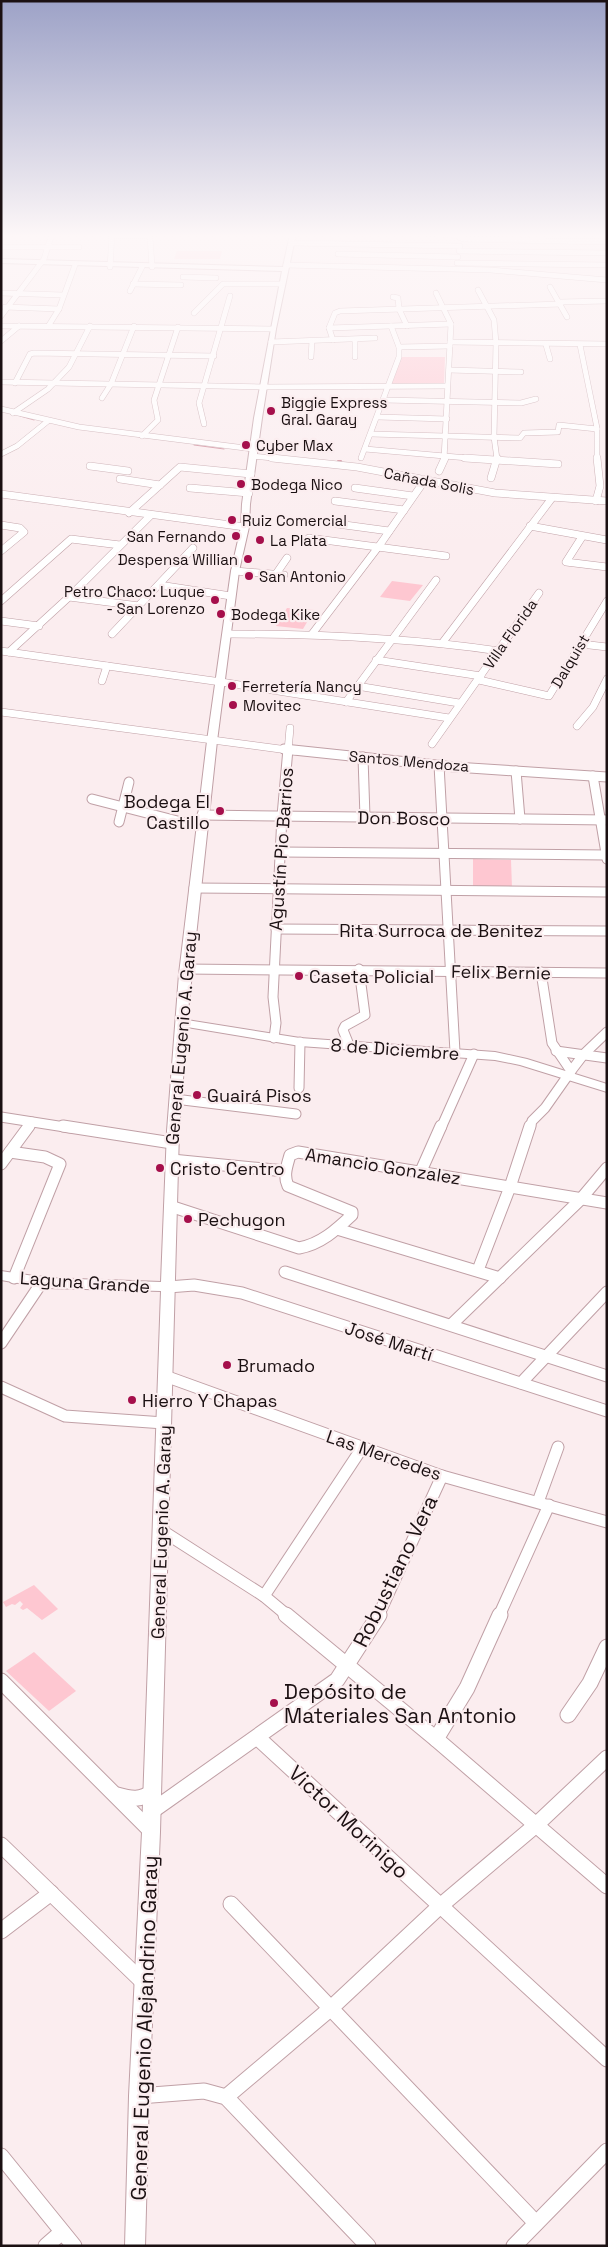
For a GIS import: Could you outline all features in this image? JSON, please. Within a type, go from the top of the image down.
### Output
[{"type":"main road","name":"General Eugenio A. Garay","points":[[152,1811],[172,1143],[185,970],[202,815],[235,572],[245,527],[253,453],[271,339]]},
{"type":"main road","name":"8 de Diciembre","points":[[181,1023],[300,1042],[474,1054],[523,1062],[570,1073],[607,1088]]},
{"type":"main road","name":"Laguna Grande","points":[[7,1277],[42,1282],[168,1287]]},
{"type":"main road","name":"General Eugenio Alejandrino Garay","points":[[135,2246],[139,2096],[152,1811]]},
{"type":"street","points":[[13,413],[48,389],[71,364],[83,339]]},
{"type":"street","points":[[102,398],[111,384],[129,339]]},
{"type":"street","points":[[142,436],[158,420],[154,400],[174,339]]},
{"type":"street","points":[[204,424],[199,403],[206,386],[219,339]]},
{"type":"street","points":[[271,342],[365,339]]},
{"type":"street","points":[[361,458],[399,357],[399,347],[396,339]]},
{"type":"street","points":[[439,471],[445,457],[450,339]]},
{"type":"street","points":[[491,478],[497,461],[494,437],[496,339]]},
{"type":"street","points":[[354,340],[354,356]]},
{"type":"street","points":[[311,358],[312,341]]},
{"type":"street","points":[[399,347],[496,343],[546,345],[607,344]]},
{"type":"street","points":[[546,345],[550,359]]},
{"type":"street","points":[[580,345],[597,429],[597,465],[600,486],[596,501]]},
{"type":"street","points":[[15,382],[32,353],[214,356]]},
{"type":"street","points":[[449,370],[521,372]]},
{"type":"street","points":[[1,382],[263,387],[447,386]]},
{"type":"street","points":[[384,400],[494,404],[525,403],[536,399]]},
{"type":"street","name":"Cañada Solis","points":[[1,410],[48,421],[357,467],[470,490],[607,502]]},
{"type":"street","points":[[378,417],[447,419]]},
{"type":"street","points":[[1,454],[17,446],[48,421]]},
{"type":"street","points":[[371,434],[520,438],[524,433],[558,432],[558,426],[561,425],[597,429]]},
{"type":"street","points":[[365,450],[558,464]]},
{"type":"street","points":[[90,466],[128,471]]},
{"type":"street","points":[[129,513],[182,467],[251,474]]},
{"type":"street","points":[[120,479],[160,485]]},
{"type":"street","points":[[312,634],[379,546],[425,480]]},
{"type":"street","points":[[190,488],[249,493]]},
{"type":"street","points":[[356,488],[413,496]]},
{"type":"street","points":[[1,494],[129,513],[245,527]]},
{"type":"street","points":[[443,642],[552,498]]},
{"type":"street","points":[[335,502],[404,510]]},
{"type":"street","points":[[5,652],[39,626],[151,515]]},
{"type":"street","points":[[330,523],[389,531]]},
{"type":"street","points":[[1,525],[20,528],[24,532],[1,551]]},
{"type":"street","points":[[530,526],[578,534],[582,538],[607,540]]},
{"type":"street","points":[[309,538],[446,556]]},
{"type":"street","points":[[582,538],[566,562],[607,567]]},
{"type":"street","points":[[1,602],[71,539],[120,545]]},
{"type":"street","points":[[112,634],[194,548]]},
{"type":"street","points":[[276,574],[287,558]]},
{"type":"street","points":[[235,572],[284,575]]},
{"type":"street","points":[[346,702],[436,580]]},
{"type":"street","points":[[159,585],[232,596]]},
{"type":"street","name":"Villa Florida","points":[[432,744],[459,703],[480,678],[539,593]]},
{"type":"street","points":[[69,597],[139,606]]},
{"type":"street","name":"Dalquist","points":[[480,678],[549,696],[607,601]]},
{"type":"street","points":[[1,621],[39,626]]},
{"type":"street","points":[[228,634],[312,634],[443,642],[498,651]]},
{"type":"street","points":[[581,644],[607,647]]},
{"type":"street","points":[[5,652],[221,682],[449,718]]},
{"type":"street","points":[[376,660],[480,678]]},
{"type":"street","points":[[102,681],[106,666]]},
{"type":"street","points":[[577,726],[594,707],[607,679]]},
{"type":"street","points":[[357,686],[459,703]]},
{"type":"street","name":"Santos Mendoza","points":[[1,712],[212,741],[439,764],[607,777]]},
{"type":"street","name":"Agustín Pio Barrios","points":[[274,1038],[277,1022],[274,1014],[274,970],[278,888],[290,728]]},
{"type":"street","points":[[363,757],[365,817]]},
{"type":"street","points":[[439,764],[455,1052]]},
{"type":"street","points":[[516,771],[520,819]]},
{"type":"street","points":[[593,776],[604,820],[607,859]]},
{"type":"street","points":[[119,822],[129,782]]},
{"type":"street","points":[[92,799],[201,827]]},
{"type":"street","name":"Don Bosco","points":[[202,815],[604,820]]},
{"type":"street","points":[[280,852],[606,855]]},
{"type":"street","points":[[194,888],[607,892]]},
{"type":"street","name":"Rita Surroca de Benitez","points":[[276,929],[607,931]]},
{"type":"street","name":"Felix Bernie","points":[[185,970],[607,973]]},
{"type":"street","points":[[349,1045],[343,1030],[345,1026],[365,1015],[359,970]]},
{"type":"street","points":[[541,972],[552,1044],[570,1073]]},
{"type":"street","points":[[478,1270],[510,1187],[532,1121],[584,1054],[606,1033]]},
{"type":"street","points":[[298,1088],[300,1042]]},
{"type":"street","points":[[556,1051],[607,1058]]},
{"type":"street","points":[[421,1171],[474,1054]]},
{"type":"street","points":[[175,1099],[296,1114]]},
{"type":"street","points":[[1,1117],[172,1143]]},
{"type":"street","points":[[1,1164],[32,1122]]},
{"type":"street","points":[[7,1277],[60,1164],[57,1160],[10,1152]]},
{"type":"street","name":"Amancio Gonzalez","points":[[172,1160],[285,1171],[290,1155],[298,1152],[421,1171],[607,1204]]},
{"type":"street","points":[[451,1325],[580,1200],[607,1168]]},
{"type":"street","points":[[170,1206],[299,1248],[308,1248],[337,1229],[352,1215],[352,1212],[288,1186],[285,1171]]},
{"type":"street","points":[[337,1229],[500,1278]]},
{"type":"street","points":[[285,1272],[607,1376]]},
{"type":"street","points":[[1,1343],[42,1282]]},
{"type":"street","name":"José Martí","points":[[168,1287],[194,1285],[242,1293],[607,1410]]},
{"type":"street","points":[[521,1383],[547,1358],[607,1292]]},
{"type":"street","name":"Las Mercedes","points":[[165,1376],[442,1476],[607,1522]]},
{"type":"street","points":[[1,1387],[65,1416],[164,1423]]},
{"type":"street","points":[[436,1739],[467,1688],[544,1503],[558,1447]]},
{"type":"street","points":[[264,1596],[362,1448]]},
{"type":"street","name":"Robustiano Vera","points":[[152,1811],[258,1738],[337,1680],[379,1614],[442,1476]]},
{"type":"street","points":[[161,1530],[264,1596],[436,1739],[607,1886]]},
{"type":"street","points":[[568,1715],[584,1697],[597,1673],[607,1647]]},
{"type":"street","points":[[1,1681],[152,1832]]},
{"type":"street","name":"Victor Morinigo","points":[[258,1738],[607,2060]]},
{"type":"street","points":[[226,2097],[330,2009],[439,1907],[536,1825],[607,1758]]},
{"type":"street","points":[[114,1794],[134,1800],[141,1799],[153,1791]]},
{"type":"street","points":[[1,1844],[144,1984]]},
{"type":"street","points":[[1,1931],[51,1893]]},
{"type":"street","points":[[231,1904],[536,2223]]},
{"type":"street","points":[[139,2096],[204,2091],[226,2097],[368,2246]]},
{"type":"street","points":[[514,2246],[607,2151]]},
{"type":"street","points":[[1,2156],[74,2246]]},
{"type":"street","points":[[46,2246],[62,2232]]},
{"type":"shaded area","points":[[399,357],[445,357],[444,385],[391,384]]},
{"type":"shaded area","points":[[392,581],[423,585],[410,601],[380,597]]},
{"type":"shaded area","points":[[287,608],[314,610],[303,629],[276,626]]},
{"type":"shaded area","points":[[473,859],[511,860],[512,888],[473,887]]},
{"type":"shaded area","points":[[34,1585],[58,1609],[42,1620],[27,1608],[23,1610],[20,1608],[23,1604],[20,1601],[15,1605],[12,1604],[6,1607],[3,1602]]},
{"type":"shaded area","points":[[34,1652],[76,1691],[49,1711],[6,1671]]},
{"type":"waterway","points":[[20,416],[34,420]]},
{"type":"waterway","points":[[194,445],[224,449]]},
{"type":"place","name":"Biggie Express Gral. Garay","points":[[271,411]]},
{"type":"place","name":"Cyber Max","points":[[246,445]]},
{"type":"place","name":"Bodega Nico","points":[[241,484]]},
{"type":"place","name":"Ruiz Comercial","points":[[232,520]]},
{"type":"place","name":"San Fernando","points":[[236,536]]},
{"type":"place","name":"La Plata","points":[[260,540]]},
{"type":"place","name":"Despensa Willian","points":[[248,559]]},
{"type":"place","name":"San Antonio","points":[[249,576]]},
{"type":"place","name":"Petro Chaco: Luque - San Lorenzo","points":[[215,600]]},
{"type":"place","name":"Bodega Kike","points":[[221,614]]},
{"type":"place","name":"Ferretería Nancy","points":[[232,686]]},
{"type":"place","name":"Movitec","points":[[233,705]]},
{"type":"place","name":"Bodega El Castillo","points":[[220,811]]},
{"type":"place","name":"Caseta Policial","points":[[299,976]]},
{"type":"place","name":"Guairá Pisos","points":[[197,1095]]},
{"type":"place","name":"Cristo Centro","points":[[160,1168]]},
{"type":"place","name":"Pechugon","points":[[188,1219]]},
{"type":"place","name":"Brumado","points":[[227,1365]]},
{"type":"place","name":"Hierro Y Chapas","points":[[132,1400]]},
{"type":"place","name":"Depósito de Materiales San Antonio","points":[[274,1703]]}]
